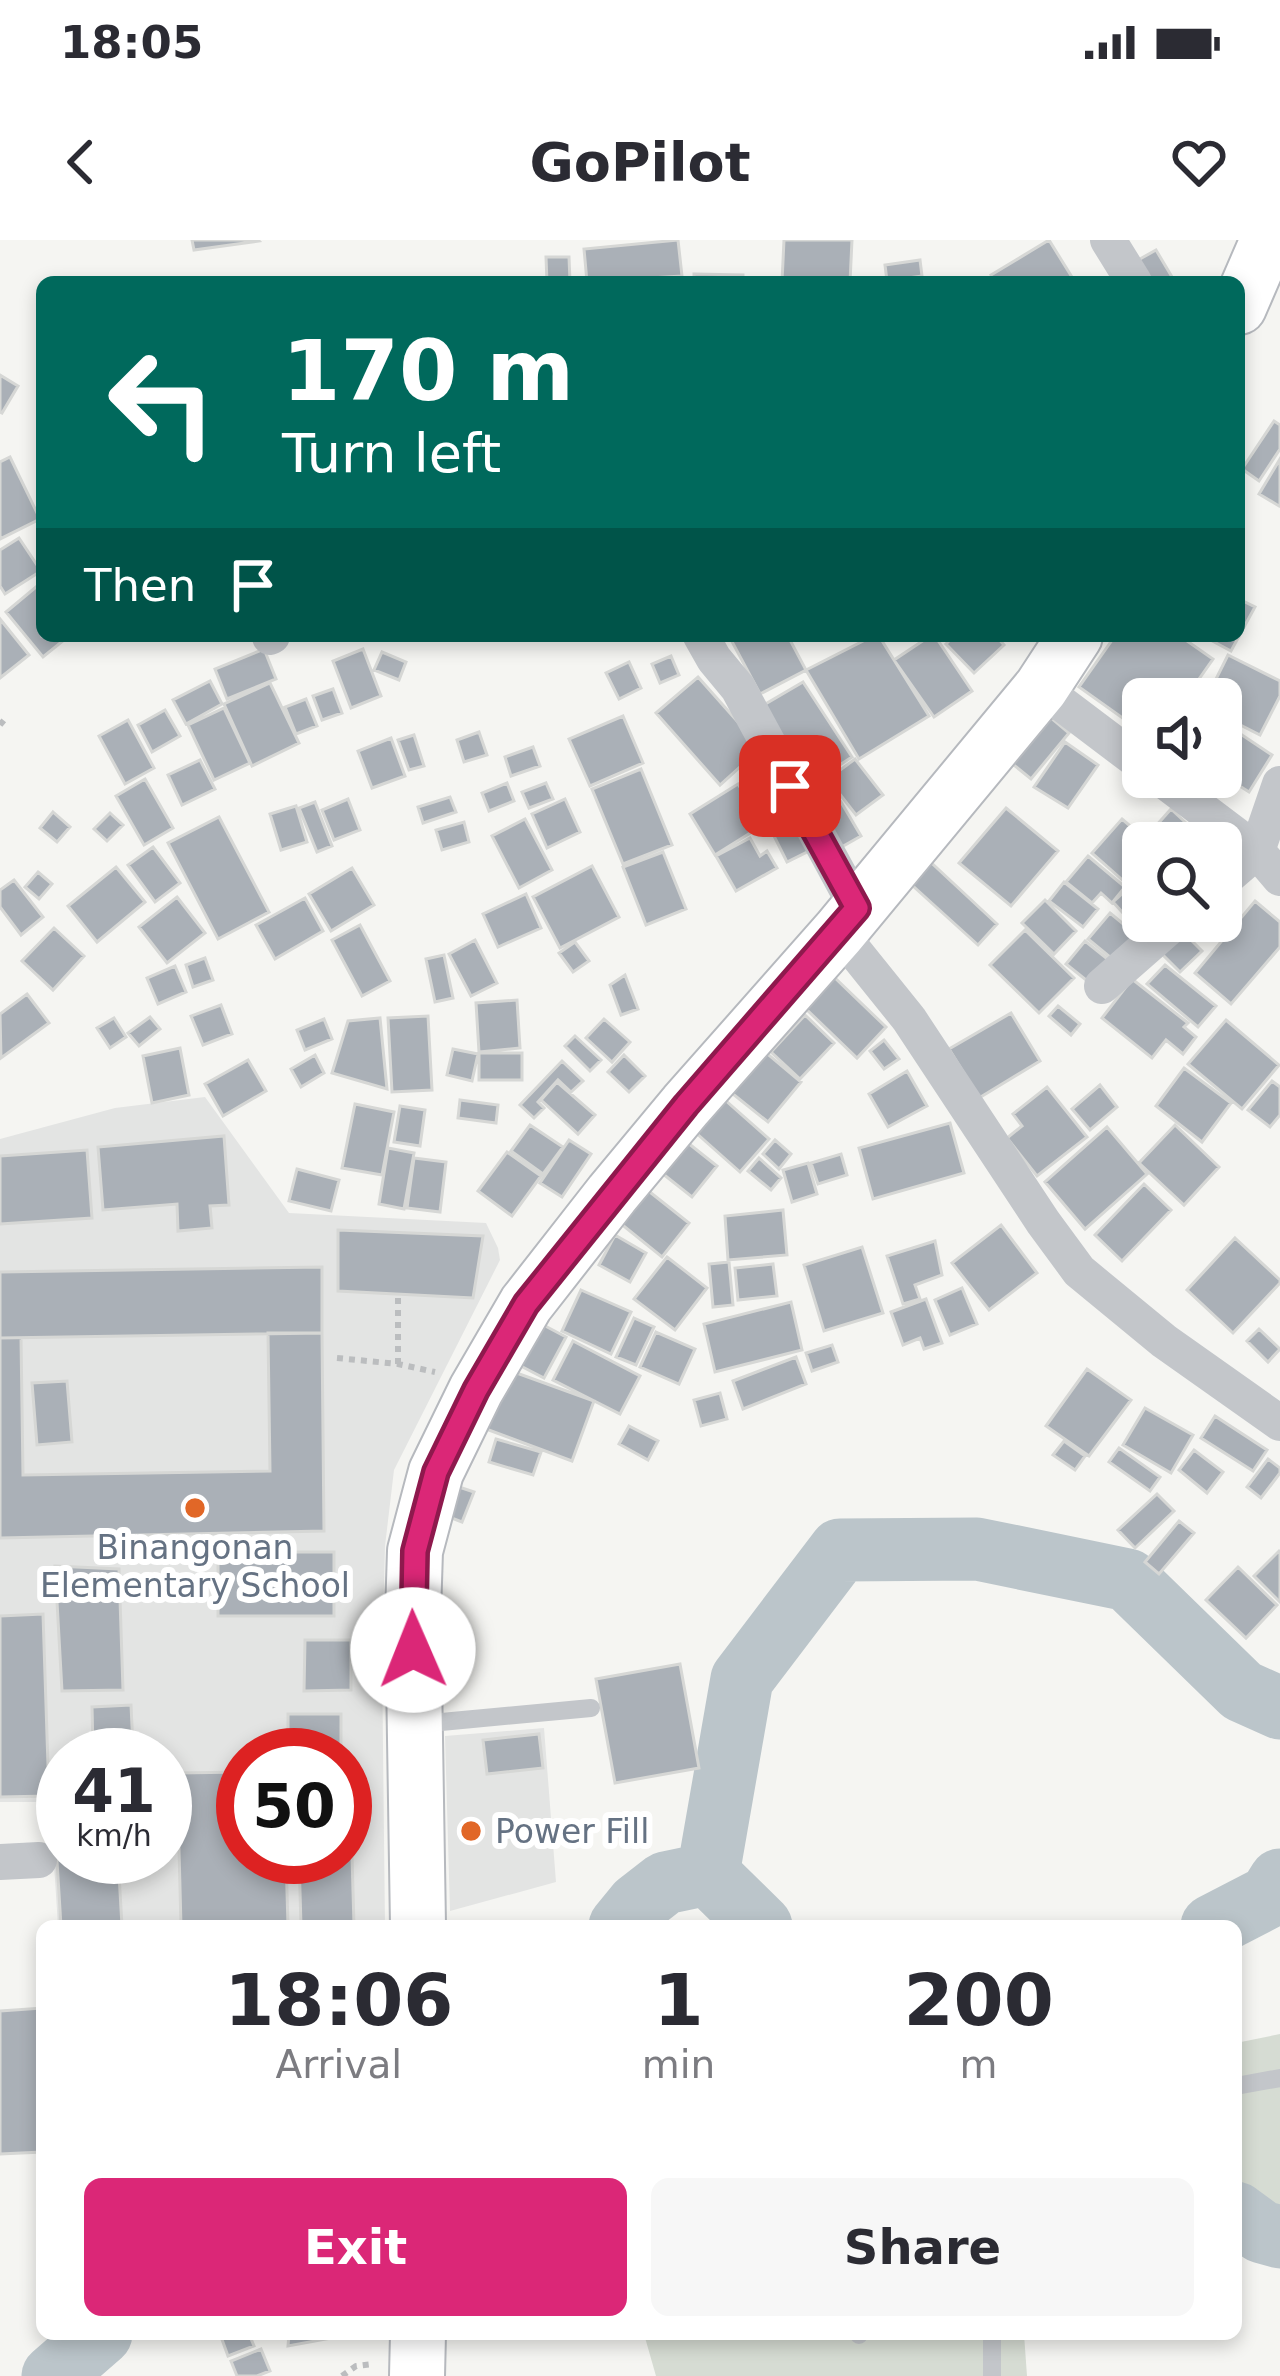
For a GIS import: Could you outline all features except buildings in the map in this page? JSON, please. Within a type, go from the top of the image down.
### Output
[{"type":"main road","points":[[1245,293],[1268,240]]},
{"type":"main road","points":[[418,1920],[415,1551],[436,1472],[476,1390],[526,1304],[612,1194],[848,920],[1041,688],[1072,642]]},
{"type":"main road","points":[[417,2376],[418,2340]]},
{"type":"street","points":[[1108,240],[1130,276]]},
{"type":"street","points":[[705,642],[738,688],[848,920],[1042,1222],[1079,1271],[1164,1341],[1280,1423]]},
{"type":"street","points":[[1041,688],[1122,749]]},
{"type":"street","points":[[1268,865],[1280,784]]},
{"type":"street","points":[[1185,798],[1268,865]]},
{"type":"street","points":[[1102,986],[1152,942]]},
{"type":"street","points":[[0,1862],[36,1860]]},
{"type":"lane","points":[[415,1724],[591,1708]]},
{"type":"lane","points":[[1242,2085],[1280,2078]]},
{"type":"lane","points":[[992,2340],[992,2376]]},
{"type":"path","points":[[398,1295],[398,1364]]},
{"type":"path","points":[[338,1358],[439,1372]]},
{"type":"shaded area","name":"Binangonan Elementary School","points":[[205,1097],[289,1213],[486,1223],[500,1260],[394,1470],[385,1546],[382,1657],[385,1920],[58,1920],[55,1884],[192,1884],[192,1728],[36,1728],[36,1802],[0,1802],[0,1139],[115,1108]]},
{"type":"shaded area","points":[[544,1728],[556,1882],[450,1911],[445,1736]]},
{"type":"shaded area","points":[[1280,2034],[1280,2221],[1242,2205],[1242,2042]]},
{"type":"shaded area","points":[[646,2340],[1024,2340],[1027,2376],[656,2376]]},
{"type":"waterway","points":[[708,1874],[742,1679],[840,1550],[977,1549],[1128,1580],[1242,1691],[1280,1708]]},
{"type":"waterway","points":[[625,1920],[665,1883],[708,1874],[755,1920]]},
{"type":"waterway","points":[[1224,1920],[1270,1896],[1280,1880]]},
{"type":"waterway","points":[[1242,2217],[1262,2232],[1280,2237]]},
{"type":"waterway","points":[[53,2376],[94,2340]]},
{"type":"place","name":"Binangonan Elementary School","points":[[195,1508]]},
{"type":"place","name":"Power Fill","points":[[471,1831]]},
{"type":"route","points":[[413,1650],[415,1551],[436,1472],[526,1304],[686,1105],[857,908],[790,786]]}]
